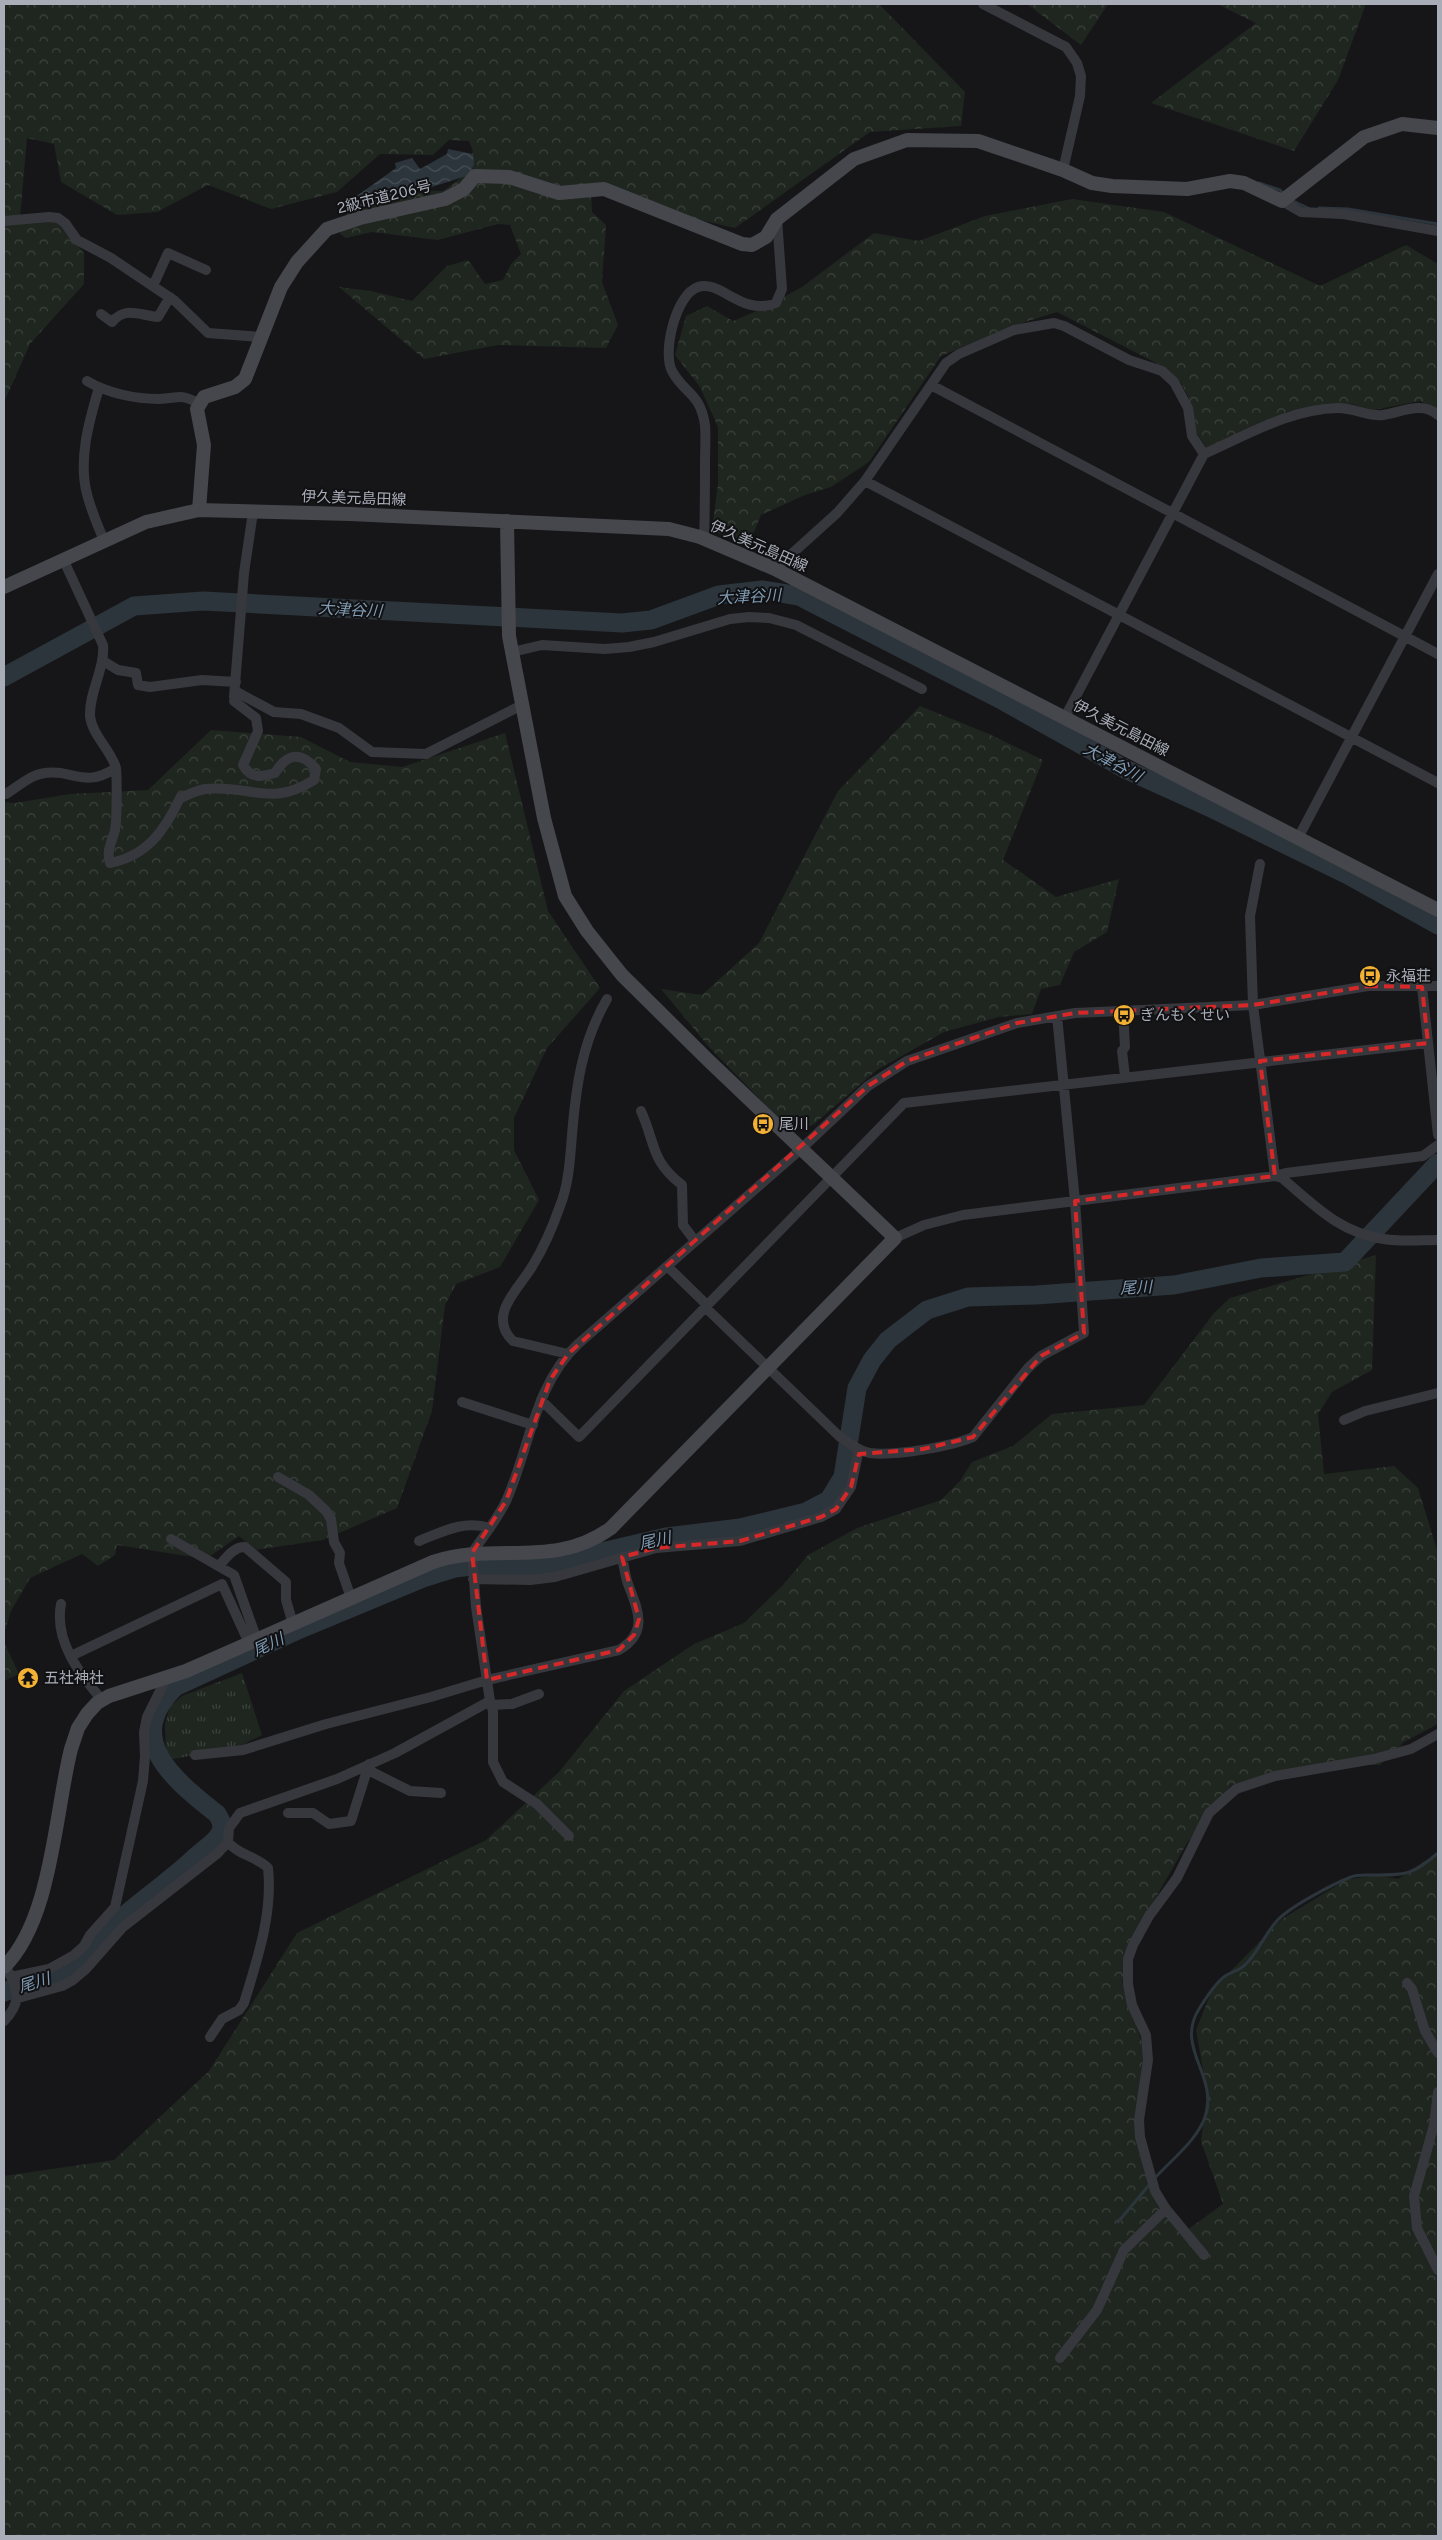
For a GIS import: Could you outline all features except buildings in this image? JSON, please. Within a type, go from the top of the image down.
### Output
[{"type":"street","points":[[983,4],[1066,48],[1077,63],[1081,76],[1080,96],[1063,170]]},
{"type":"street","points":[[1282,201],[1364,138],[1402,124],[1438,128]]},
{"type":"street","points":[[704,539],[705,429],[702,407],[672,371],[669,358],[673,323],[679,306],[696,287],[705,285],[753,307],[764,308],[776,303],[782,290],[777,219],[854,159],[907,140],[978,141],[1063,170],[1092,183],[1112,186],[1187,189],[1230,181],[1244,184],[1301,212],[1343,214],[1438,231]]},
{"type":"street","name":"2級市道206号","points":[[200,404],[204,397],[235,387],[245,379],[281,287],[296,262],[327,229],[360,218],[445,198],[464,189],[475,176],[509,177],[560,194],[604,189],[732,240],[752,245],[766,237],[777,219]]},
{"type":"street","points":[[4,221],[58,218],[65,223],[77,240],[111,258],[170,297],[208,333],[261,337]]},
{"type":"street","points":[[153,286],[168,253],[206,270]]},
{"type":"street","points":[[101,314],[112,322],[119,313],[126,312],[158,317],[170,297]]},
{"type":"street","points":[[775,569],[837,513],[865,481],[946,363],[959,354],[1014,330],[1054,323],[1129,360],[1162,371],[1174,382],[1186,402],[1192,436],[1204,454]]},
{"type":"street","points":[[87,381],[99,388],[118,394],[158,399],[184,396],[200,404],[197,409],[204,445],[199,510]]},
{"type":"street","points":[[931,385],[1438,654]]},
{"type":"street","points":[[99,388],[90,417],[84,468],[87,494],[104,541]]},
{"type":"street","points":[[1065,717],[1174,514],[1204,454],[1286,417],[1317,410],[1356,408],[1373,415],[1382,415],[1429,408],[1438,415]]},
{"type":"street","points":[[865,481],[1438,783]]},
{"type":"street","name":"伊久美元島田線","points":[[4,587],[146,522],[199,510],[641,526],[669,529],[704,539],[775,569],[1438,910]]},
{"type":"street","points":[[64,561],[100,633],[103,645],[103,661],[90,718],[116,768],[115,829],[108,855],[110,863],[147,847],[168,825],[180,798],[204,789],[288,794],[314,780],[316,769],[308,759],[292,756],[282,761],[275,773],[261,778],[248,773],[242,765],[258,731],[256,718],[235,695],[241,611],[253,512]]},
{"type":"street","points":[[507,521],[508,636],[553,859],[565,896],[587,931],[622,975],[801,1149],[896,1238]]},
{"type":"street","points":[[1298,838],[1438,574]]},
{"type":"street","points":[[512,652],[542,645],[605,649],[629,647],[654,642],[730,619],[769,618],[796,625],[922,689]]},
{"type":"street","points":[[103,661],[118,670],[136,673],[138,686],[150,687],[202,680],[274,712],[302,714],[339,728],[372,752],[426,754],[522,705]]},
{"type":"street","points":[[6,794],[37,774],[52,772],[94,779],[116,768]]},
{"type":"street","points":[[1260,864],[1250,916],[1253,1005],[1275,1176]]},
{"type":"street","points":[[569,1836],[537,1804],[503,1782],[493,1762],[490,1703],[473,1577],[472,1556],[506,1500],[541,1400],[550,1380],[568,1354],[801,1149],[868,1086],[907,1061],[1017,1023],[1057,1016],[1123,1010],[1253,1005],[1359,987],[1438,986]]},
{"type":"street","points":[[1422,987],[1438,1136]]},
{"type":"street","points":[[568,1354],[513,1341],[507,1335],[503,1314],[508,1299],[532,1266],[561,1205],[569,1167],[576,1086],[593,1024],[607,999]]},
{"type":"street","points":[[1123,1010],[1125,1047],[1122,1052],[1125,1076]]},
{"type":"street","points":[[667,1266],[840,1436],[858,1448],[869,1453],[923,1449],[962,1442],[973,1436],[1028,1368],[1041,1356],[1084,1334],[1075,1201],[1057,1016]]},
{"type":"street","points":[[541,1400],[579,1437],[904,1103],[1063,1083],[1428,1043]]},
{"type":"street","points":[[641,1111],[649,1129],[654,1150],[665,1172],[682,1184],[683,1224],[695,1241]]},
{"type":"street","points":[[4,2021],[16,2006],[17,1996],[8,1973],[39,1904],[49,1865],[65,1772],[78,1728],[87,1714],[102,1700],[123,1691],[166,1679],[433,1562],[472,1556],[552,1553],[586,1544],[599,1537],[611,1528],[896,1238],[945,1218],[1424,1156],[1438,1145]]},
{"type":"street","points":[[1275,1176],[1282,1178],[1328,1217],[1358,1233],[1383,1239],[1438,1240]]},
{"type":"street","points":[[1344,1420],[1365,1411],[1438,1393]]},
{"type":"street","points":[[462,1402],[533,1425]]},
{"type":"street","points":[[473,1577],[542,1580],[656,1548],[740,1541],[828,1514],[839,1505],[851,1487],[858,1448]]},
{"type":"street","points":[[278,1477],[310,1495],[326,1511],[331,1519],[334,1542],[340,1554],[339,1563],[351,1598]]},
{"type":"street","points":[[419,1541],[461,1525],[473,1524],[490,1528]]},
{"type":"street","points":[[172,1539],[234,1575],[253,1641]]},
{"type":"street","points":[[219,1566],[232,1552],[239,1547],[245,1547],[286,1582],[286,1600],[293,1624]]},
{"type":"street","points":[[195,1755],[243,1750],[326,1724],[431,1697],[487,1680],[619,1650],[634,1635],[639,1612],[628,1584],[622,1557]]},
{"type":"street","points":[[71,1656],[222,1584],[253,1641]]},
{"type":"street","points":[[61,1604],[59,1628],[80,1674],[102,1700]]},
{"type":"street","points":[[8,1973],[48,1969],[74,1955],[84,1946],[90,1935],[115,1907],[143,1781],[144,1732],[147,1717],[166,1679]]},
{"type":"street","points":[[17,1996],[62,1986],[73,1980],[86,1969],[123,1927],[218,1853],[228,1842],[229,1828],[240,1814],[368,1767],[490,1703],[512,1704],[539,1694]]},
{"type":"street","points":[[1204,2255],[1166,2209],[1155,2190],[1140,2137],[1139,2120],[1148,2060],[1146,2035],[1132,2005],[1128,1984],[1128,1959],[1149,1916],[1177,1878],[1209,1813],[1236,1790],[1275,1776],[1393,1754],[1411,1749],[1437,1737]]},
{"type":"street","points":[[368,1767],[410,1791],[441,1793]]},
{"type":"street","points":[[288,1813],[313,1813],[329,1824],[351,1821],[368,1767]]},
{"type":"street","points":[[210,2037],[222,2019],[239,2010],[244,2003],[262,1942],[269,1895],[268,1868],[262,1862],[233,1848],[228,1842]]},
{"type":"street","points":[[1408,1983],[1412,1989],[1425,2032],[1438,2053]]},
{"type":"street","points":[[1438,2092],[1434,2125],[1414,2196],[1417,2228],[1438,2270]]},
{"type":"street","points":[[1060,2358],[1097,2310],[1124,2250],[1166,2209]]},
{"type":"highlighted area","points":[[1368,986],[1422,987],[1428,1043],[1260,1061],[1275,1176],[1075,1201],[1084,1333],[1041,1356],[973,1437],[923,1449],[859,1454],[851,1487],[836,1509],[821,1517],[740,1541],[656,1548],[622,1557],[639,1619],[634,1635],[619,1650],[487,1680],[472,1553],[506,1501],[550,1380],[568,1354],[868,1086],[907,1061],[1017,1023],[1075,1013],[1253,1005]]},
{"type":"green space","points":[[4,4],[879,4],[965,92],[961,126],[870,132],[735,228],[669,213],[591,189],[592,212],[606,225],[602,282],[618,325],[606,348],[498,345],[424,359],[339,287],[371,291],[412,301],[447,266],[468,260],[485,284],[503,280],[511,264],[521,254],[510,225],[498,224],[438,240],[372,232],[346,238],[340,234],[349,209],[402,190],[443,191],[462,177],[470,165],[473,151],[469,141],[449,140],[433,155],[380,154],[337,192],[271,209],[208,185],[157,212],[117,215],[61,182],[54,144],[27,138],[20,218],[54,218],[84,253],[84,284],[30,344],[4,402]]},
{"type":"green space","points":[[1027,4],[1108,4],[1081,45]]},
{"type":"green space","points":[[1217,4],[1366,4],[1338,80],[1294,151],[1151,103],[1256,23]]},
{"type":"green space","points":[[1072,199],[1164,212],[1320,286],[1406,245],[1438,264],[1438,415],[1433,409],[1420,401],[1373,410],[1352,404],[1289,411],[1208,450],[1196,432],[1188,396],[1181,383],[1160,365],[1057,312],[1012,326],[941,356],[869,462],[831,487],[805,495],[761,515],[748,547],[712,530],[718,484],[718,427],[700,387],[675,355],[686,316],[707,306],[733,321],[764,308],[802,287],[874,233],[919,241],[985,216]]},
{"type":"green space","points":[[920,706],[989,734],[1043,760],[1003,860],[1056,897],[1119,879],[1107,932],[1074,952],[1060,985],[1041,989],[1032,1014],[999,1017],[944,1032],[877,1070],[813,1125],[799,1129],[784,1124],[709,1047],[661,989],[702,995],[759,943],[838,791]]},
{"type":"green space","points":[[211,730],[301,737],[350,762],[402,767],[505,733],[548,911],[600,988],[547,1048],[514,1118],[514,1150],[539,1200],[500,1267],[456,1284],[445,1305],[432,1411],[397,1508],[323,1540],[255,1550],[239,1536],[206,1559],[117,1545],[115,1555],[98,1566],[82,1554],[30,1578],[11,1611],[4,1634],[4,802],[15,803],[70,794],[148,790]]},
{"type":"green space","points":[[1376,1255],[1372,1370],[1332,1392],[1318,1414],[1324,1474],[1394,1466],[1418,1488],[1438,1553],[1438,1724],[1404,1742],[1380,1765],[1340,1765],[1231,1785],[1187,1843],[1136,1932],[1122,1982],[1144,2049],[1139,2098],[1142,2155],[1158,2206],[1183,2233],[1223,2204],[1201,2141],[1207,2093],[1196,2030],[1212,1990],[1282,1919],[1346,1880],[1375,1875],[1398,1879],[1438,1852],[1438,2536],[4,2536],[4,2176],[114,2160],[209,2071],[297,1933],[486,1840],[559,1772],[624,1691],[694,1644],[744,1623],[783,1585],[808,1555],[857,1528],[941,1500],[960,1481],[972,1462],[1013,1446],[1052,1414],[1144,1405],[1214,1313],[1230,1298]]},
{"type":"green space","points":[[4,1642],[19,1674],[4,1681]]},
{"type":"green space","points":[[242,1673],[262,1735],[240,1746],[169,1760],[166,1755],[165,1724],[170,1706],[182,1696]]},
{"type":"water","points":[[448,149],[473,154],[474,164],[469,175],[404,196],[398,194],[393,198],[358,210],[354,198],[396,168],[395,163],[412,158],[420,169],[447,154]]},
{"type":"waterway","points":[[1259,183],[1280,190],[1284,195]]},
{"type":"waterway","points":[[1291,200],[1310,209]]},
{"type":"waterway","points":[[1319,208],[1348,209],[1438,224]]},
{"type":"waterway","name":"大津谷川","points":[[4,677],[134,606],[203,601],[622,623],[651,620],[719,595],[762,590],[799,596],[998,698],[1125,769],[1207,806],[1348,875],[1438,925]]},
{"type":"waterway","name":"尾川","points":[[4,1992],[54,1979],[69,1971],[81,1961],[111,1927],[211,1844],[221,1832],[221,1820],[217,1814],[171,1773],[160,1758],[154,1742],[153,1725],[160,1706],[175,1687],[298,1630],[423,1578],[455,1568],[480,1565],[538,1567],[666,1537],[740,1528],[806,1512],[829,1500],[843,1477],[857,1388],[872,1360],[888,1340],[927,1310],[968,1297],[1036,1295],[1174,1285],[1261,1268],[1345,1262],[1438,1163]]},
{"type":"waterway","points":[[1154,2179],[1191,2141],[1206,2114],[1208,2100],[1206,2086],[1194,2049],[1192,2036],[1193,2023],[1199,2009],[1211,1991],[1225,1976],[1245,1965],[1282,1916],[1311,1897],[1354,1876],[1394,1875],[1415,1870],[1438,1853]]},
{"type":"waterway","points":[[1118,2222],[1150,2184]]},
{"type":"place","name":"永福荘","points":[[1370,976]]},
{"type":"place","name":"ぎんもくせい","points":[[1124,1015]]},
{"type":"place","name":"尾川","points":[[763,1124]]},
{"type":"place","name":"五社神社","points":[[28,1678]]}]
